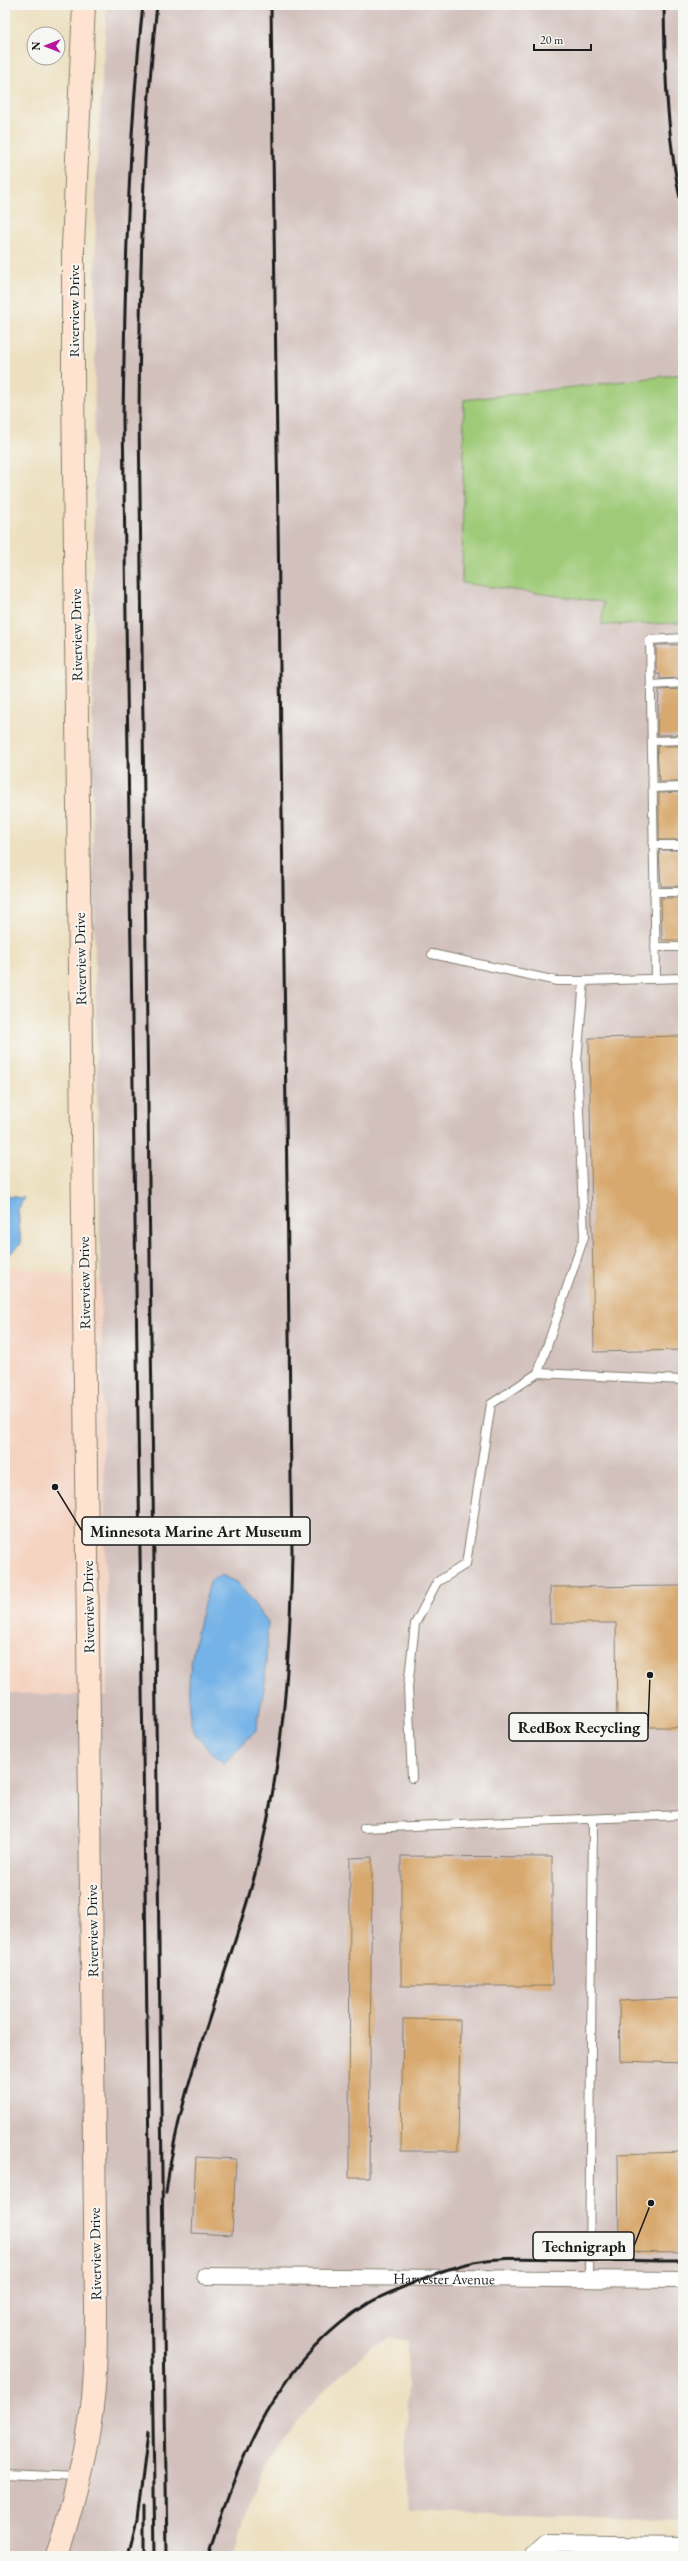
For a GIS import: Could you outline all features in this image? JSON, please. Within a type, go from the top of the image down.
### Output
[{"type":"street","name":"Riverview Drive","points":[[57,2556],[80,2477],[90,2421],[95,2365],[96,2306],[73,385],[73,246],[84,5]]},
{"type":"street","name":"Harvester Avenue","points":[[205,2276],[683,2280]]},
{"type":"street","points":[[532,2556],[545,2544],[683,2546]]},
{"type":"lane","points":[[656,978],[650,640],[683,638]]},
{"type":"lane","points":[[651,685],[683,683]]},
{"type":"lane","points":[[652,741],[683,740]]},
{"type":"lane","points":[[653,788],[683,787]]},
{"type":"lane","points":[[653,845],[683,845]]},
{"type":"lane","points":[[654,892],[683,892]]},
{"type":"lane","points":[[655,947],[683,947]]},
{"type":"lane","points":[[432,954],[557,981],[683,978]]},
{"type":"lane","points":[[538,1373],[584,1237],[577,1061],[584,981]]},
{"type":"lane","points":[[412,1778],[408,1687],[415,1624],[437,1582],[466,1564],[490,1404],[538,1373],[683,1380]]},
{"type":"lane","points":[[364,1828],[683,1814]]},
{"type":"lane","points":[[588,2279],[593,1819]]},
{"type":"lane","points":[[5,2474],[80,2477]]},
{"type":"shaded area","points":[[107,5],[683,5],[683,2520],[407,2510],[408,2341],[391,2338],[373,2346],[327,2387],[263,2463],[234,2556],[5,2556],[5,1693],[108,1696],[92,792],[96,174]]},
{"type":"shaded area","points":[[5,1265],[101,1280],[108,1696],[5,1693]]},
{"type":"green space","points":[[683,374],[683,623],[602,625],[603,602],[462,583],[464,400]]},
{"type":"water","points":[[5,1196],[24,1198],[18,1210],[21,1244],[5,1258]]},
{"type":"water","points":[[221,1575],[237,1582],[268,1622],[265,1683],[256,1730],[224,1763],[197,1736],[192,1726],[189,1710],[190,1673],[197,1633],[211,1580]]},
{"type":"building","points":[[656,645],[683,645],[683,678],[660,679],[660,674],[656,674]]},
{"type":"building","points":[[683,689],[683,735],[657,735],[659,690]]},
{"type":"building","points":[[657,746],[683,746],[683,782],[659,782]]},
{"type":"building","points":[[683,792],[683,840],[659,840],[659,793]]},
{"type":"building","points":[[659,850],[683,850],[683,886],[661,886]]},
{"type":"building","points":[[661,898],[683,898],[683,940],[662,940]]},
{"type":"building","points":[[683,1036],[683,1350],[594,1352],[589,1038]]},
{"type":"building","points":[[683,1586],[683,1727],[617,1727],[616,1623],[550,1623],[550,1587]]},
{"type":"building","points":[[401,1856],[552,1857],[552,1986],[401,1986]]},
{"type":"building","points":[[372,1857],[369,2177],[349,2177],[350,1858]]},
{"type":"building","points":[[683,1998],[683,2063],[620,2061],[619,2001]]},
{"type":"building","points":[[403,2019],[460,2020],[458,2151],[401,2151]]},
{"type":"building","points":[[683,2152],[683,2253],[619,2252],[618,2154]]},
{"type":"building","points":[[196,2157],[236,2159],[232,2235],[192,2233]]},
{"type":"railway","points":[[143,5],[134,108],[128,211],[123,418],[155,2556]]},
{"type":"railway","points":[[157,5],[145,160],[141,263],[139,418],[167,2556]]},
{"type":"railway","points":[[166,2193],[172,2151],[182,2110],[205,2030],[245,1910],[265,1831],[279,1752],[287,1673],[291,1593],[292,1553],[271,5]]},
{"type":"railway","points":[[664,5],[666,83],[670,135],[673,161],[683,212]]},
{"type":"railway","points":[[683,5],[683,108]]},
{"type":"railway","points":[[208,2556],[233,2483],[248,2448],[266,2414],[286,2382],[310,2352],[337,2326],[369,2303],[428,2276],[464,2265],[488,2260],[522,2258],[683,2261]]},
{"type":"railway","points":[[128,2556],[137,2520],[148,2433]]},
{"type":"railway","points":[[144,2506],[144,2556]]},
{"type":"place","name":"Minnesota Marine Art Museum","points":[[55,1487]]},
{"type":"place","name":"RedBox Recycling","points":[[650,1675]]},
{"type":"place","name":"Technigraph","points":[[651,2203]]}]
